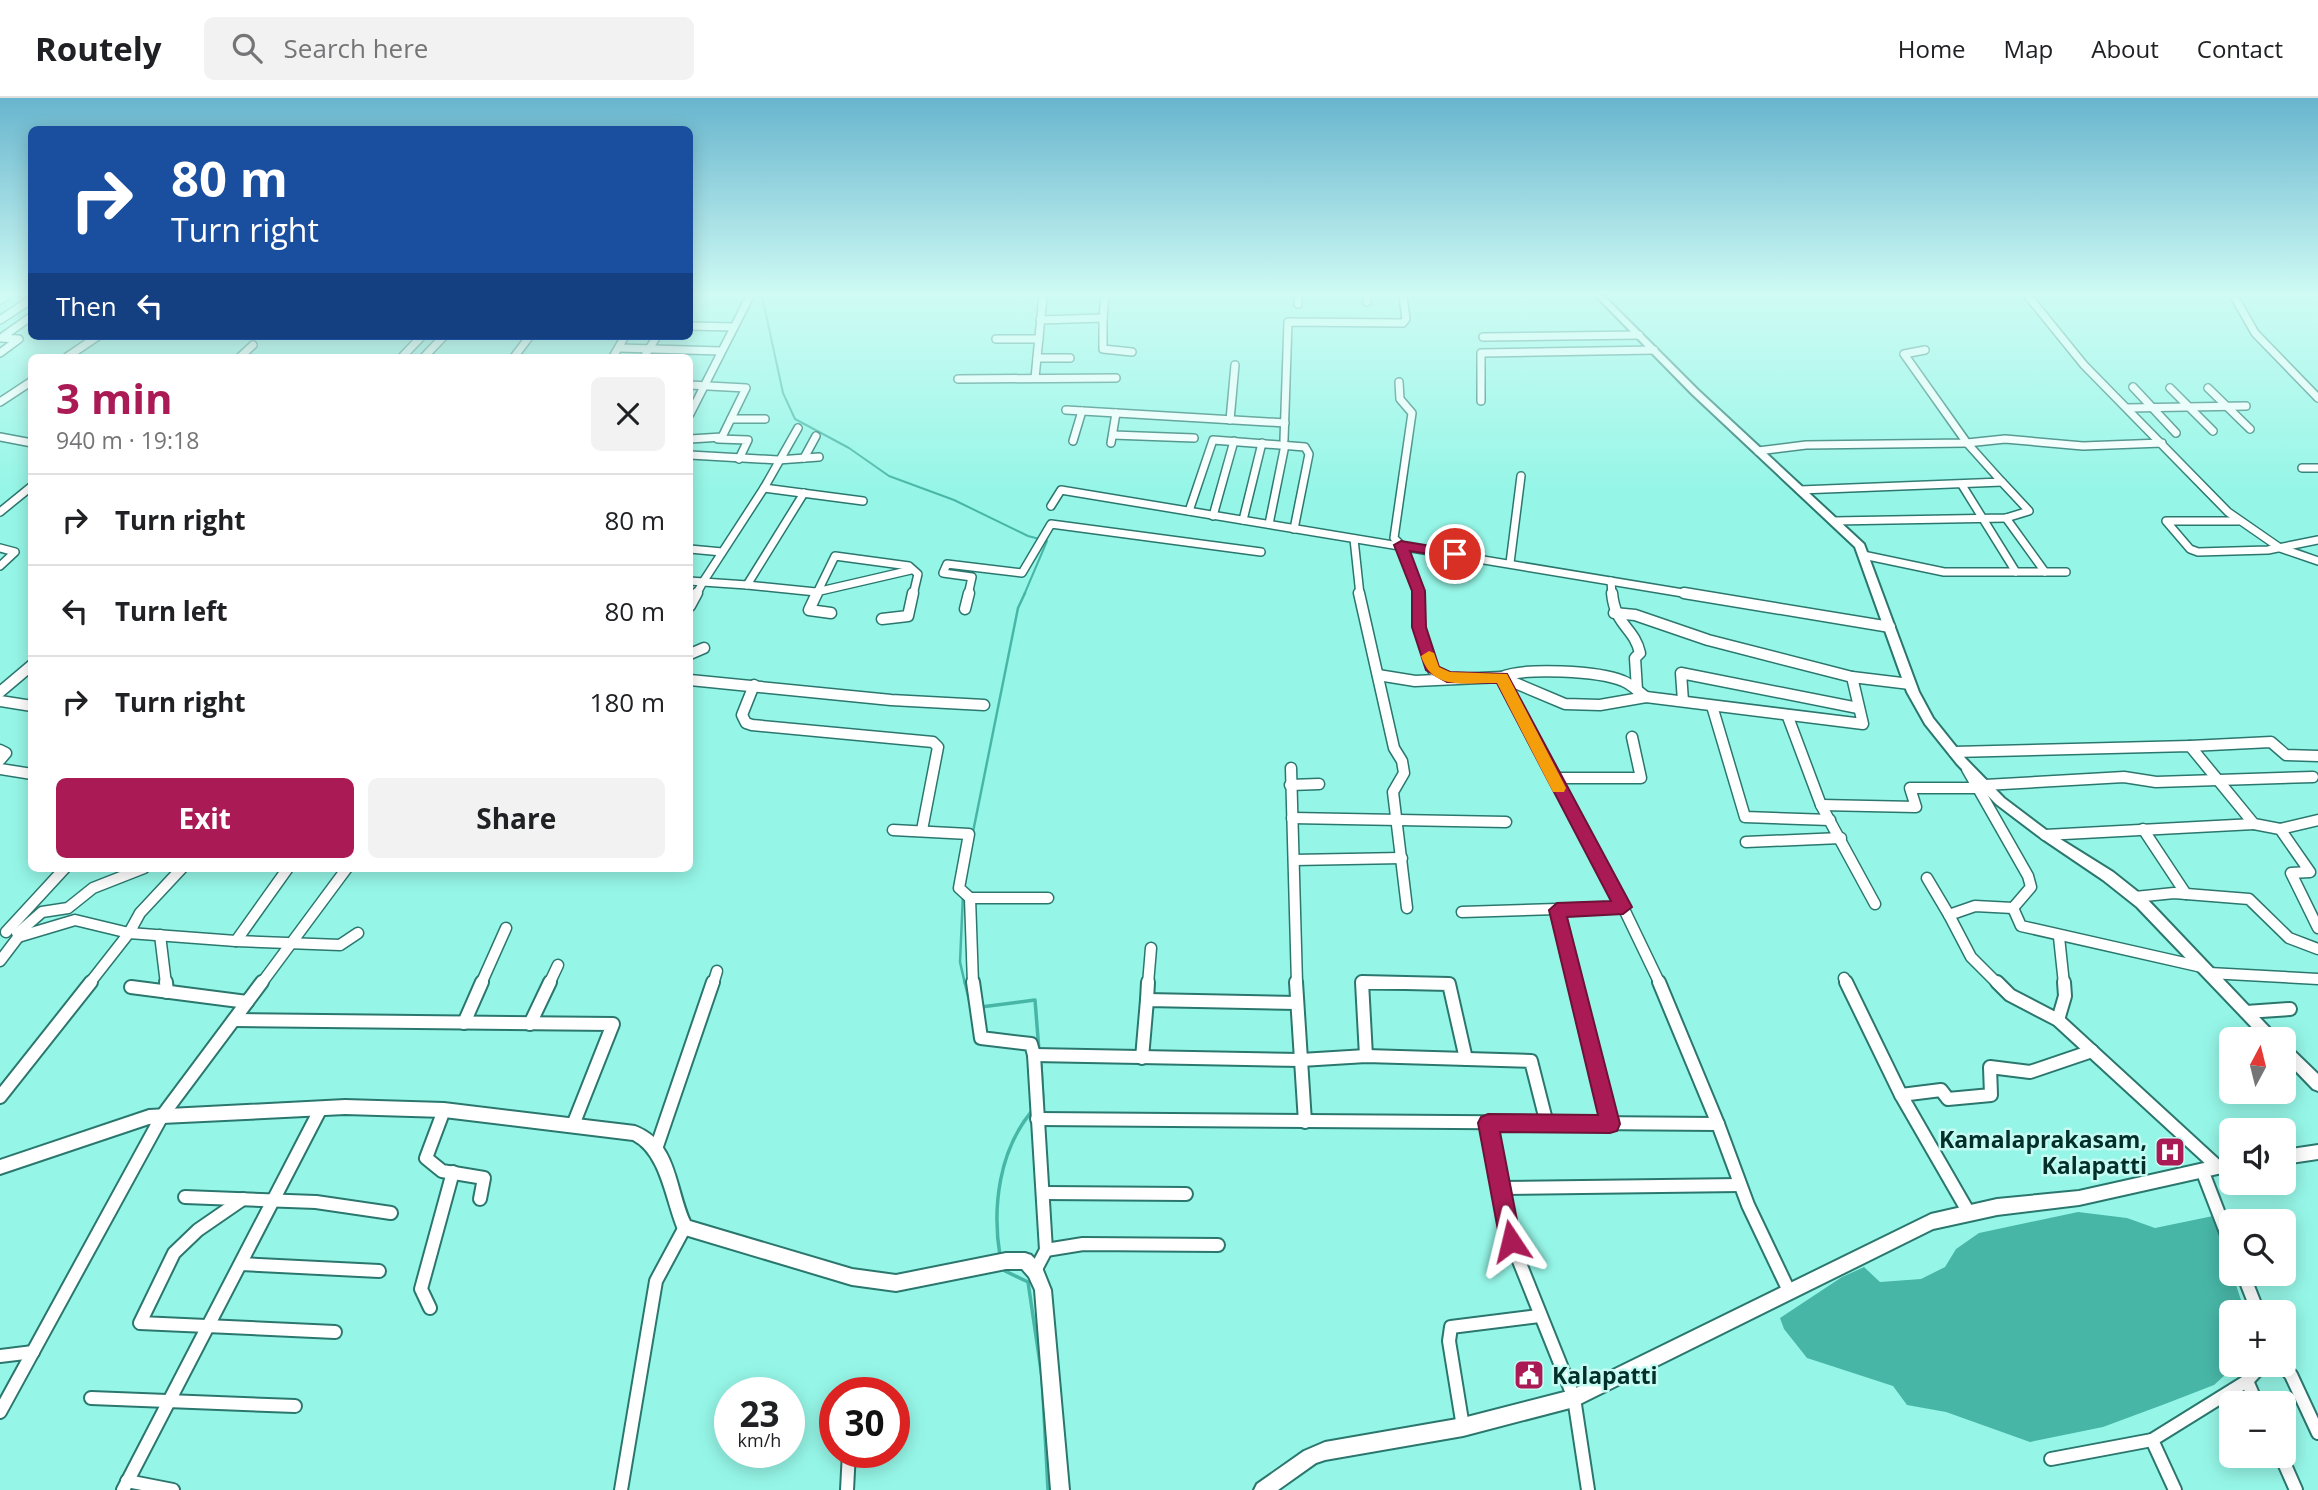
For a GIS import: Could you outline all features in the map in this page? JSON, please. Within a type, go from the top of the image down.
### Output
[{"type":"main road","points":[[1665,361],[1860,546],[1910,684],[1929,721],[1981,787],[2135,897],[2261,1027]]},
{"type":"main road","points":[[2296,1062],[2318,1084]]},
{"type":"main road","points":[[0,1167],[149,1117],[162,1116],[321,1108],[444,1110],[635,1133],[648,1137],[657,1146],[675,1209],[685,1227],[852,1277],[876,1281],[896,1283],[1001,1261],[1025,1261],[1035,1271],[1043,1290],[1060,1490]]},
{"type":"main road","points":[[2296,1155],[2318,1152]]},
{"type":"main road","points":[[1263,1490],[1310,1457],[1325,1451],[1463,1427],[1574,1398],[1931,1222],[1969,1213],[2079,1198],[2217,1167]]},
{"type":"street","points":[[693,403],[717,361]]},
{"type":"street","points":[[1035,378],[1037,361]]},
{"type":"street","points":[[1269,524],[1284,442],[1287,361]]},
{"type":"street","points":[[1481,361],[1481,401]]},
{"type":"street","points":[[1833,521],[2006,518],[2029,511],[1967,443],[1909,361]]},
{"type":"street","points":[[2081,361],[2238,521],[2280,548],[2318,561]]},
{"type":"street","points":[[2282,361],[2318,398]]},
{"type":"street","points":[[1230,420],[1235,365]]},
{"type":"street","points":[[958,379],[1116,378]]},
{"type":"street","points":[[1399,382],[1400,399],[1412,413],[1394,538],[1401,545],[1418,591],[1419,627],[1433,670],[1447,677]]},
{"type":"street","points":[[0,402],[28,384]]},
{"type":"street","points":[[693,385],[746,387],[722,437],[717,439]]},
{"type":"street","points":[[2133,387],[2176,433]]},
{"type":"street","points":[[21,388],[28,389]]},
{"type":"street","points":[[2170,388],[2213,431]]},
{"type":"street","points":[[2208,388],[2250,429]]},
{"type":"street","points":[[2126,408],[2246,405]]},
{"type":"street","points":[[1066,410],[1285,423]]},
{"type":"street","points":[[1073,440],[1082,411]]},
{"type":"street","points":[[1116,413],[1112,439],[1194,438]]},
{"type":"street","points":[[731,419],[765,419]]},
{"type":"street","points":[[693,600],[764,488],[797,428]]},
{"type":"street","points":[[804,458],[816,436]]},
{"type":"street","points":[[0,437],[28,442]]},
{"type":"street","points":[[693,439],[748,440],[739,459]]},
{"type":"street","points":[[1189,511],[1209,442],[1217,439],[1284,442],[1309,449],[1294,529]]},
{"type":"street","points":[[1758,451],[1806,445],[1967,443],[2005,439],[2083,446],[2162,443]]},
{"type":"street","points":[[1213,516],[1234,441]]},
{"type":"street","points":[[1243,520],[1262,443]]},
{"type":"street","points":[[693,455],[778,460],[819,457]]},
{"type":"street","points":[[2302,468],[2318,468]]},
{"type":"street","points":[[1510,563],[1521,476]]},
{"type":"street","points":[[1800,490],[2002,482]]},
{"type":"street","points":[[1962,485],[2016,572]]},
{"type":"street","points":[[764,488],[804,493],[837,493],[863,501]]},
{"type":"street","points":[[0,512],[28,489]]},
{"type":"street","points":[[1051,506],[1061,490],[1889,627]]},
{"type":"street","points":[[747,586],[804,493]]},
{"type":"street","points":[[2006,518],[2045,572]]},
{"type":"street","points":[[2238,521],[2166,520],[2193,551],[2280,548],[2318,541]]},
{"type":"street","points":[[965,609],[972,577],[943,573],[947,565],[1021,573],[1026,571],[1039,540],[1051,524],[1261,552]]},
{"type":"street","points":[[1354,539],[1355,564],[1378,675],[1394,748],[1402,761],[1404,774],[1401,782],[1394,787],[1395,819],[1407,908]]},
{"type":"street","points":[[0,548],[10,550],[15,555],[0,566]]},
{"type":"street","points":[[693,549],[722,552]]},
{"type":"street","points":[[1863,555],[1944,572],[2066,572]]},
{"type":"street","points":[[831,613],[809,610],[835,556],[909,566],[918,574],[908,616],[883,619]]},
{"type":"street","points":[[693,581],[816,592],[913,569]]},
{"type":"street","points":[[1611,581],[1614,613],[1638,644],[1640,653],[1635,658],[1637,690]]},
{"type":"street","points":[[1614,613],[1635,615],[1708,640],[1852,677],[1910,684]]},
{"type":"street","points":[[693,653],[704,648]]},
{"type":"street","points":[[0,692],[28,669]]},
{"type":"street","points":[[1378,675],[1397,675],[1417,682],[1447,677],[1502,677],[1514,672],[1539,670],[1624,681],[1646,697]]},
{"type":"street","points":[[1682,701],[1681,673],[1858,708]]},
{"type":"street","points":[[1502,677],[1555,702],[1577,704],[1646,697],[1788,717],[1863,724],[1852,677]]},
{"type":"street","points":[[1502,677],[1623,907],[1677,1020],[1741,1185],[1789,1291]]},
{"type":"street","points":[[693,680],[891,700],[984,705]]},
{"type":"street","points":[[754,685],[742,715],[746,723],[752,725],[933,742],[938,747],[932,773],[932,801],[922,830]]},
{"type":"street","points":[[0,701],[28,705]]},
{"type":"street","points":[[1712,706],[1745,817],[1830,820]]},
{"type":"street","points":[[1788,717],[1821,805],[1842,838],[1875,904]]},
{"type":"street","points":[[1553,778],[1641,779],[1632,737]]},
{"type":"street","points":[[1954,752],[2271,742],[2286,755],[2318,756]]},
{"type":"street","points":[[2190,746],[2254,824]]},
{"type":"street","points":[[0,750],[6,754],[0,760]]},
{"type":"street","points":[[1291,768],[1297,1003],[1305,1122]]},
{"type":"street","points":[[0,769],[28,773]]},
{"type":"street","points":[[1821,805],[1838,803],[1916,807],[1910,788],[1981,787],[2124,777],[2156,782],[2313,776]]},
{"type":"street","points":[[1290,785],[1320,784]]},
{"type":"street","points":[[1981,787],[2028,876],[2031,887],[2013,908]]},
{"type":"street","points":[[1292,818],[1506,822]]},
{"type":"street","points":[[2045,835],[2254,824],[2280,829],[2318,820]]},
{"type":"street","points":[[2143,829],[2186,894]]},
{"type":"street","points":[[2280,829],[2314,872]]},
{"type":"street","points":[[893,831],[922,830],[969,834],[965,894],[971,970],[981,1038],[1031,1044],[1038,1055],[1037,1111],[1046,1250],[1035,1271]]},
{"type":"street","points":[[1746,842],[1842,838]]},
{"type":"street","points":[[1294,860],[1402,858]]},
{"type":"street","points":[[0,961],[10,934],[62,872]]},
{"type":"street","points":[[61,924],[68,908],[93,888],[134,872]]},
{"type":"street","points":[[0,1097],[129,933],[140,913],[178,872]]},
{"type":"street","points":[[236,942],[285,872]]},
{"type":"street","points":[[0,1412],[162,1116],[344,872]]},
{"type":"street","points":[[2314,872],[2291,873],[2318,928]]},
{"type":"street","points":[[1927,877],[1972,957],[2010,995],[2058,1020],[2217,1167],[2225,1209]]},
{"type":"street","points":[[965,894],[1048,898]]},
{"type":"street","points":[[2135,897],[2186,894],[2249,899],[2289,938],[2318,949]]},
{"type":"street","points":[[1949,915],[1975,906],[2013,908]]},
{"type":"street","points":[[1462,912],[1623,907]]},
{"type":"street","points":[[10,934],[42,912],[68,908]]},
{"type":"street","points":[[2013,908],[2021,926],[2059,937],[2093,940],[2206,970],[2318,979]]},
{"type":"street","points":[[1557,910],[1610,1124]]},
{"type":"street","points":[[10,934],[75,920],[129,933],[236,942],[290,941],[340,945],[358,933]]},
{"type":"street","points":[[464,1023],[506,928]]},
{"type":"street","points":[[160,935],[167,992]]},
{"type":"street","points":[[2058,1020],[2065,996],[2059,937]]},
{"type":"street","points":[[1142,1058],[1151,948]]},
{"type":"street","points":[[530,1024],[558,965]]},
{"type":"street","points":[[657,1146],[717,971]]},
{"type":"street","points":[[1844,978],[1901,1095],[1969,1213]]},
{"type":"street","points":[[1366,1056],[1362,982],[1449,984],[1466,1059]]},
{"type":"street","points":[[131,988],[247,1002]]},
{"type":"street","points":[[1147,1000],[1297,1003]]},
{"type":"street","points":[[2246,1012],[2290,1009]]},
{"type":"street","points":[[234,1020],[614,1024],[573,1125]]},
{"type":"street","points":[[1901,1095],[1941,1090],[1948,1099],[1991,1095],[1990,1067],[2030,1072],[2092,1051]]},
{"type":"street","points":[[1038,1055],[1301,1060],[1366,1056],[1531,1061],[1547,1124]]},
{"type":"street","points":[[173,1490],[125,1485],[321,1108]]},
{"type":"street","points":[[444,1110],[426,1158],[442,1171],[484,1178],[480,1199]]},
{"type":"street","points":[[1037,1111],[1305,1122],[1718,1124]]},
{"type":"street","points":[[1488,1123],[1511,1241],[1574,1398],[1588,1490]]},
{"type":"street","points":[[430,1308],[421,1289],[453,1172]]},
{"type":"street","points":[[1501,1188],[1741,1185]]},
{"type":"street","points":[[1044,1193],[1186,1194]]},
{"type":"street","points":[[185,1197],[316,1202],[391,1213]]},
{"type":"street","points":[[243,1199],[198,1230],[174,1253],[140,1323],[335,1332]]},
{"type":"street","points":[[621,1490],[656,1281],[685,1227]]},
{"type":"street","points":[[1046,1250],[1103,1244],[1218,1245]]},
{"type":"street","points":[[241,1264],[379,1270]]},
{"type":"street","points":[[1463,1427],[1449,1341],[1451,1327],[1539,1316]]},
{"type":"street","points":[[0,1356],[33,1352]]},
{"type":"street","points":[[2051,1459],[2152,1440],[2251,1377]]},
{"type":"street","points":[[2292,1377],[2318,1433]]},
{"type":"street","points":[[2247,1381],[2251,1391]]},
{"type":"street","points":[[91,1398],[295,1406]]},
{"type":"street","points":[[2152,1440],[2175,1490]]},
{"type":"street","points":[[847,1490],[848,1468]]},
{"type":"street","points":[[2286,1468],[2296,1490]]},
{"type":"shaded area","points":[[2078,1212],[2127,1218],[2155,1228],[2213,1216],[2219,1234],[2219,1286],[2236,1286],[2241,1300],[2219,1300],[2219,1377],[2223,1377],[2214,1385],[2103,1427],[2030,1442],[1946,1412],[1907,1405],[1893,1386],[1807,1358],[1784,1329],[1780,1318],[1842,1277],[1864,1267],[1880,1282],[1921,1279],[1945,1267],[1956,1249],[1979,1233]]},
{"type":"waterway","points":[[776,361],[783,393],[795,419],[849,448],[889,476],[954,500],[1028,536],[1047,541],[1024,595]]},
{"type":"waterway","points":[[2297,549],[2318,557]]},
{"type":"waterway","points":[[973,832],[1018,608],[1025,593]]},
{"type":"waterway","points":[[963,894],[960,962],[965,984]]},
{"type":"waterway","points":[[965,982],[970,1002]]},
{"type":"waterway","points":[[981,1007],[1035,1000],[1039,1051]]},
{"type":"waterway","points":[[1041,1065],[1043,1102]]},
{"type":"waterway","points":[[1000,1256],[997,1218],[1005,1161],[1021,1126],[1032,1111]]},
{"type":"waterway","points":[[1004,1266],[1005,1271],[1028,1282],[1042,1377],[1048,1490]]},
{"type":"slow traffic","points":[[1429,656],[1433,670],[1447,677],[1502,677],[1559,788]]},
{"type":"place","name":"Kamalaprakasam, Kalapatti","points":[[2170,1152]]},
{"type":"place","name":"Kalapatti","points":[[1529,1375]]},
{"type":"route","points":[[1455,554],[1401,545],[1418,591],[1419,627],[1433,670],[1447,677],[1502,677],[1623,907],[1557,910],[1610,1124],[1488,1123],[1511,1241]]}]
